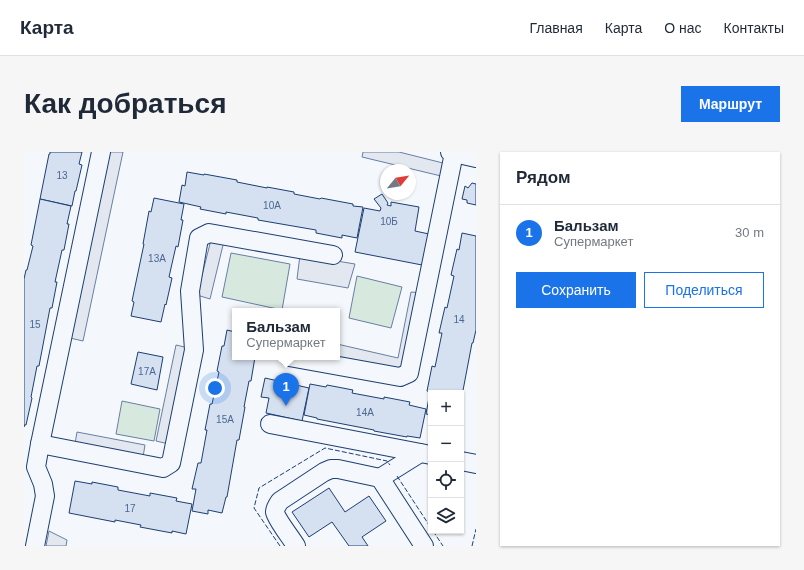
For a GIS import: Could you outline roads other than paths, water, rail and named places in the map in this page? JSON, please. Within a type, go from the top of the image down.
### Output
[{"type":"lane","points":[[35,546],[45,496],[43,484],[30,465],[40,444],[101,152]]},
{"type":"lane","points":[[305,360],[400,378],[409,373],[452,152],[476,158]]},
{"type":"lane","points":[[40,444],[163,468],[171,463],[194,350],[190,291],[200,238],[209,233],[333,255]]},
{"type":"lane","points":[[270,424],[425,454]]},
{"type":"lane","points":[[296,546],[275,513],[276,506],[280,500],[331,469],[338,469],[380,478],[425,454]]},
{"type":"lane","points":[[464,462],[476,464]]},
{"type":"lane","points":[[380,478],[424,546]]},
{"type":"place","name":"Бальзам","points":[[286,406]]}]
